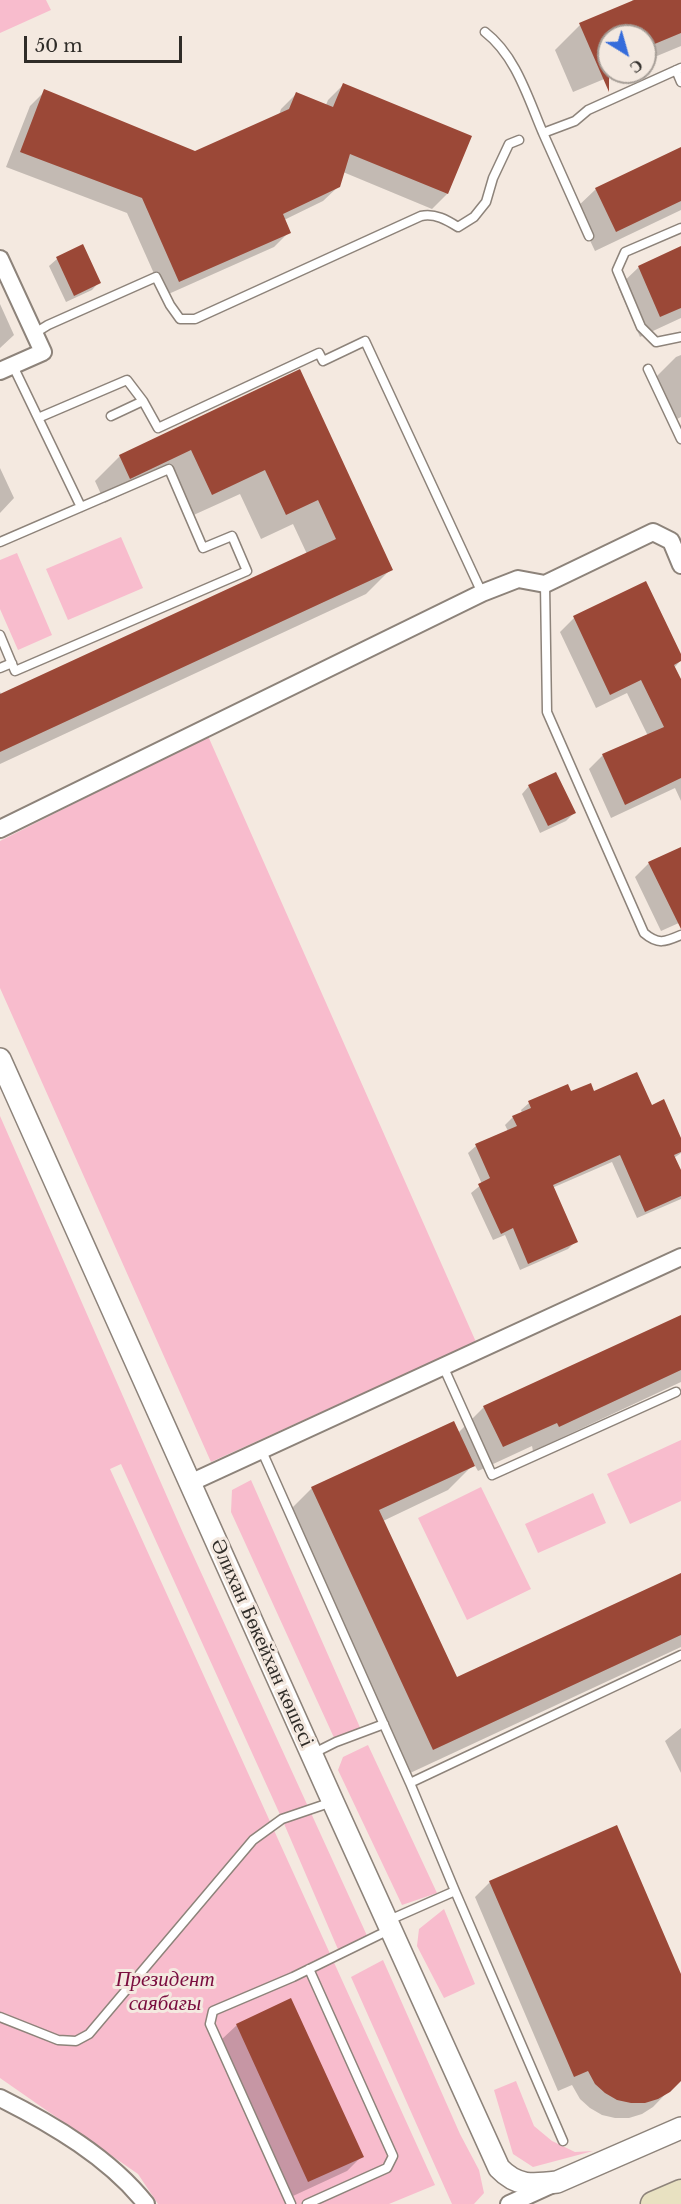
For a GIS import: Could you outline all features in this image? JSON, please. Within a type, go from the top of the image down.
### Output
[{"type":"main road","points":[[653,2204],[681,2192]]},
{"type":"street","points":[[0,259],[44,352],[6,368]]},
{"type":"street","points":[[0,829],[482,593],[518,579],[545,584],[653,532],[671,541],[681,565]]},
{"type":"street","name":"Әлихан Бөкейхан көшесі","points":[[3,1068],[499,2168],[508,2177],[520,2182],[536,2185],[557,2182]]},
{"type":"street","points":[[190,1483],[681,1257]]},
{"type":"street","points":[[0,2098],[62,2134],[104,2163],[138,2193],[146,2204]]},
{"type":"street","points":[[509,2204],[681,2128]]},
{"type":"lane","points":[[485,32],[496,40],[513,66],[590,236]]},
{"type":"lane","points":[[543,133],[575,121],[588,110],[679,69],[681,82]]},
{"type":"lane","points":[[35,333],[48,325],[156,277],[180,319],[195,319],[422,216],[430,214],[458,227],[474,217],[486,202],[493,178],[509,144],[519,140]]},
{"type":"lane","points":[[681,228],[625,252],[617,270],[641,327],[656,342],[681,337]]},
{"type":"lane","points":[[38,418],[126,380],[143,401],[158,428],[320,353],[323,361],[365,341],[482,593]]},
{"type":"lane","points":[[6,368],[38,418],[81,507]]},
{"type":"lane","points":[[648,369],[681,439]]},
{"type":"lane","points":[[111,416],[143,401]]},
{"type":"lane","points":[[0,542],[169,469],[203,548],[232,536],[247,571],[15,671],[0,635]]},
{"type":"lane","points":[[545,584],[547,712],[644,933],[652,940],[667,942],[681,935]]},
{"type":"lane","points":[[0,668],[12,663]]},
{"type":"lane","points":[[443,1366],[492,1475],[676,1392]]},
{"type":"lane","points":[[261,1449],[410,1783],[562,2141]]},
{"type":"lane","points":[[410,1783],[681,1655]]},
{"type":"lane","points":[[312,1755],[336,1742],[384,1724]]},
{"type":"lane","points":[[0,2017],[58,2040],[76,2041],[89,2034],[253,1840],[282,1819],[333,1802]]},
{"type":"lane","points":[[291,2204],[210,2024],[213,2011],[309,1969],[455,1891]]},
{"type":"lane","points":[[307,2204],[387,2168],[393,2156],[309,1969]]},
{"type":"green space","points":[[0,0],[46,0],[51,10],[0,33]]},
{"type":"green space","points":[[121,537],[143,588],[68,620],[46,569]]},
{"type":"green space","points":[[17,553],[52,635],[18,650],[0,609],[0,560]]},
{"type":"green space","points":[[208,736],[476,1342],[211,1462],[0,988],[0,841]]},
{"type":"green space","name":"Президент саябағы","points":[[0,1116],[183,1533],[369,1940],[340,1954],[282,1819],[121,1464],[110,1469],[435,2185],[389,2204],[158,2204],[138,2174],[0,2078]]},
{"type":"green space","points":[[681,1440],[681,1501],[630,1524],[607,1474]]},
{"type":"green space","points":[[251,1480],[362,1732],[336,1742],[231,1512],[232,1490]]},
{"type":"green space","points":[[481,1487],[531,1589],[467,1620],[418,1518]]},
{"type":"green space","points":[[593,1493],[606,1523],[538,1553],[525,1524]]},
{"type":"green space","points":[[368,1745],[437,1893],[402,1905],[338,1770],[343,1757]]},
{"type":"green space","points":[[444,1909],[475,1984],[444,1998],[417,1946],[419,1929]]},
{"type":"green space","points":[[383,1960],[460,2134],[479,2170],[484,2193],[474,2204],[452,2204],[351,1977]]},
{"type":"green space","points":[[516,2081],[534,2126],[552,2141],[575,2152],[593,2151],[533,2167],[513,2154],[494,2090]]},
{"type":"building","points":[[634,0],[681,0],[681,33],[657,43],[657,24],[597,24],[597,64],[579,23]]},
{"type":"building","points":[[343,83],[472,136],[448,194],[350,154],[340,187],[283,214],[291,233],[179,282],[142,198],[20,152],[44,89],[195,151],[289,109],[296,92],[333,107]]},
{"type":"building","points":[[681,147],[681,201],[616,232],[595,188]]},
{"type":"building","points":[[83,244],[101,283],[74,296],[56,257]]},
{"type":"building","points":[[681,246],[681,308],[660,317],[638,266]]},
{"type":"building","points":[[300,369],[393,570],[0,752],[0,694],[336,539],[318,500],[286,515],[265,470],[212,495],[191,450],[130,479],[119,455]]},
{"type":"building","points":[[646,581],[681,654],[681,661],[674,665],[681,679],[681,778],[625,805],[602,754],[664,727],[641,680],[610,695],[573,616]]},
{"type":"building","points":[[556,772],[576,813],[548,826],[528,785]]},
{"type":"building","points":[[681,847],[681,929],[648,862]]},
{"type":"building","points":[[637,1072],[652,1105],[664,1099],[681,1138],[681,1152],[674,1155],[681,1170],[681,1196],[645,1212],[620,1155],[553,1185],[578,1242],[528,1264],[513,1228],[501,1234],[478,1184],[490,1178],[475,1144],[517,1126],[512,1116],[531,1108],[528,1101],[568,1084],[571,1091],[591,1083],[594,1091]]},
{"type":"building","points":[[681,1315],[681,1370],[559,1427],[557,1423],[503,1447],[483,1406]]},
{"type":"building","points":[[454,1421],[475,1466],[379,1510],[457,1677],[681,1573],[681,1635],[433,1750],[311,1487]]},
{"type":"building","points":[[617,1825],[681,1974],[681,2081],[670,2092],[645,2103],[617,2100],[595,2084],[588,2071],[574,2077],[489,1881]]},
{"type":"building","points":[[291,1998],[364,2157],[308,2182],[236,2024]]}]
